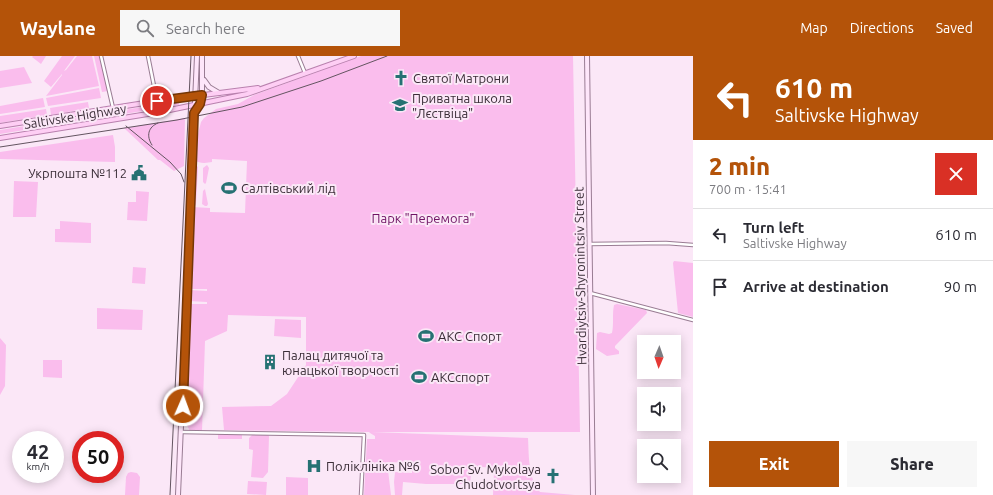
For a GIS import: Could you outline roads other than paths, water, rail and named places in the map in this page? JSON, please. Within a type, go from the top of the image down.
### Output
[{"type":"main road","points":[[178,495],[182,432],[194,96],[197,56]]},
{"type":"main road","points":[[194,113],[200,104],[202,95],[202,56]]},
{"type":"main road","name":"Saltivske Highway","points":[[0,138],[194,106],[247,94],[353,56]]},
{"type":"main road","name":"Hvardiytsiv-Shyronintsiv Street","points":[[587,56],[593,495]]},
{"type":"main road","points":[[203,77],[209,87],[220,93]]},
{"type":"main road","name":"Saltivske Highway","points":[[0,126],[157,101],[270,86]]},
{"type":"street","points":[[102,56],[113,108]]},
{"type":"street","points":[[148,56],[157,101]]},
{"type":"street","points":[[298,56],[305,73]]},
{"type":"street","points":[[589,244],[666,243],[693,245]]},
{"type":"street","points":[[590,293],[693,320]]},
{"type":"street","points":[[182,432],[364,435],[361,495]]},
{"type":"tram line","points":[[170,495],[191,56]]},
{"type":"tram line","points":[[0,147],[177,120],[242,107],[321,81],[387,56]]},
{"type":"tram line","points":[[152,145],[149,138],[149,132],[150,129],[158,123]]},
{"type":"tram line","points":[[126,126],[170,162],[181,174],[184,182]]},
{"type":"place","name":"Святої Матрони","points":[[401,78]]},
{"type":"place","name":"Приватна школа \"Лєствіца\"","points":[[400,105]]},
{"type":"place","name":"Укрпошта №112","points":[[139,173]]},
{"type":"place","name":"Салтівський лід","points":[[229,188]]},
{"type":"place","name":"АКС Спорт","points":[[426,336]]},
{"type":"place","name":"Палац дитячої та юнацької творчості","points":[[270,362]]},
{"type":"place","name":"АКСспорт","points":[[419,377]]},
{"type":"place","name":"Поліклініка №6","points":[[314,466]]},
{"type":"place","name":"Sobor Sv. Mykolaya Chudotvortsya","points":[[553,476]]},
{"type":"park label","name":"Парк \"Перемога\"","points":[[423,218]]}]
